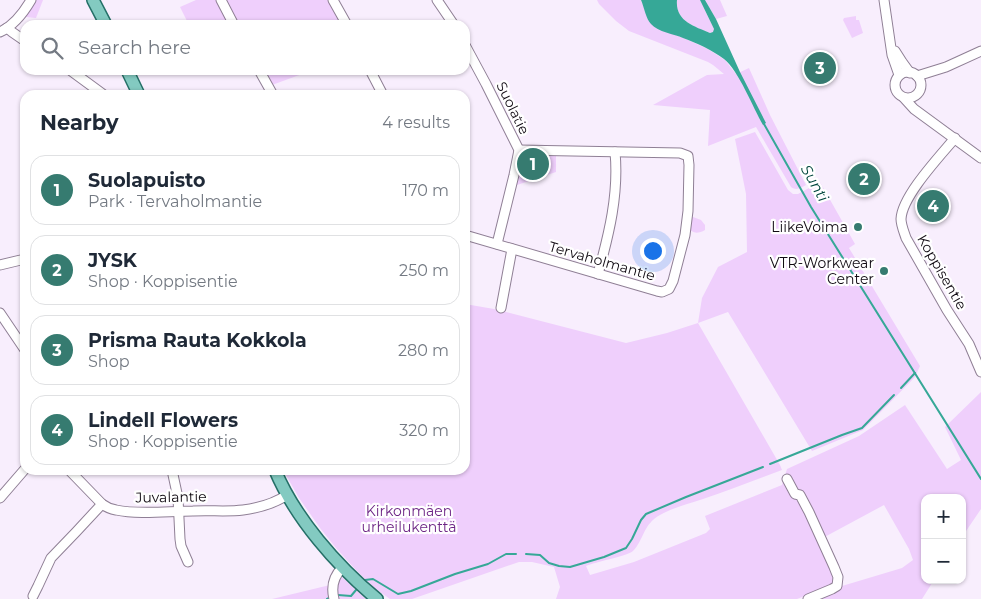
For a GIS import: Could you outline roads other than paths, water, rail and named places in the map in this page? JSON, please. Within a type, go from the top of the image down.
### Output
[{"type":"main road","points":[[93,0],[103,20]]},
{"type":"main road","points":[[129,75],[137,90]]},
{"type":"main road","points":[[277,475],[287,495],[317,537],[342,568],[377,599]]},
{"type":"street","points":[[4,30],[16,20],[31,0]]},
{"type":"street","points":[[221,0],[231,20]]},
{"type":"street","points":[[333,0],[343,20]]},
{"type":"street","points":[[437,0],[451,20]]},
{"type":"street","points":[[884,0],[892,55],[899,75]]},
{"type":"street","points":[[4,30],[12,32],[20,38]]},
{"type":"street","points":[[891,44],[902,62],[914,74],[920,84],[918,92],[930,121]]},
{"type":"street","points":[[904,98],[908,98],[918,92],[946,68],[981,51]]},
{"type":"street","name":"Suolatie","points":[[470,54],[519,150],[497,244]]},
{"type":"street","points":[[946,68],[914,74],[903,73],[899,75],[895,82],[895,90],[914,109],[981,158]]},
{"type":"street","points":[[77,75],[97,90]]},
{"type":"street","points":[[262,75],[270,90]]},
{"type":"street","points":[[373,75],[380,90]]},
{"type":"street","name":"Koppisentie","points":[[956,138],[912,192],[903,210],[901,219],[906,238],[947,310],[970,344],[981,372]]},
{"type":"street","name":"Tervaholmantie","points":[[470,236],[657,291],[662,292],[668,289],[673,281],[685,235],[688,212],[688,156],[680,153],[519,150]]},
{"type":"street","points":[[598,274],[612,214],[616,175],[615,152]]},
{"type":"street","points":[[501,308],[512,249]]},
{"type":"street","points":[[0,265],[20,260]]},
{"type":"street","points":[[0,313],[20,343]]},
{"type":"street","points":[[0,498],[20,475]]},
{"type":"street","name":"Juvalantie","points":[[74,475],[102,504],[108,508],[121,511],[246,510],[287,495]]},
{"type":"street","points":[[173,475],[178,498],[181,546],[188,562]]},
{"type":"street","points":[[787,479],[795,494],[800,495],[809,512],[838,577],[837,586],[808,599]]},
{"type":"street","points":[[33,596],[51,558],[102,504]]},
{"type":"street","points":[[334,599],[332,586],[336,574],[342,568]]},
{"type":"waterway","name":"Sunti","points":[[764,124],[811,207],[981,479]]},
{"type":"waterway","points":[[901,388],[915,373]]},
{"type":"waterway","points":[[770,464],[862,428],[894,395]]},
{"type":"waterway","points":[[526,554],[540,555],[549,563],[570,567],[604,557],[626,548],[646,514],[763,467]]},
{"type":"waterway","points":[[365,580],[373,579],[398,594],[488,564],[506,554],[516,554]]},
{"type":"waterway","points":[[338,595],[351,596],[356,590]]},
{"type":"place","name":"Prisma Rauta Kokkola","points":[[820,68]]},
{"type":"place","name":"Suolapuisto","points":[[533,164]]},
{"type":"place","name":"JYSK","points":[[864,179]]},
{"type":"place","name":"Lindell Flowers","points":[[933,206]]},
{"type":"place","name":"LiikeVoima","points":[[858,227]]},
{"type":"place","name":"VTR-Workwear Center","points":[[884,271]]},
{"type":"park label","name":"Kirkonmäen urheilukenttä","points":[[409,520]]}]
